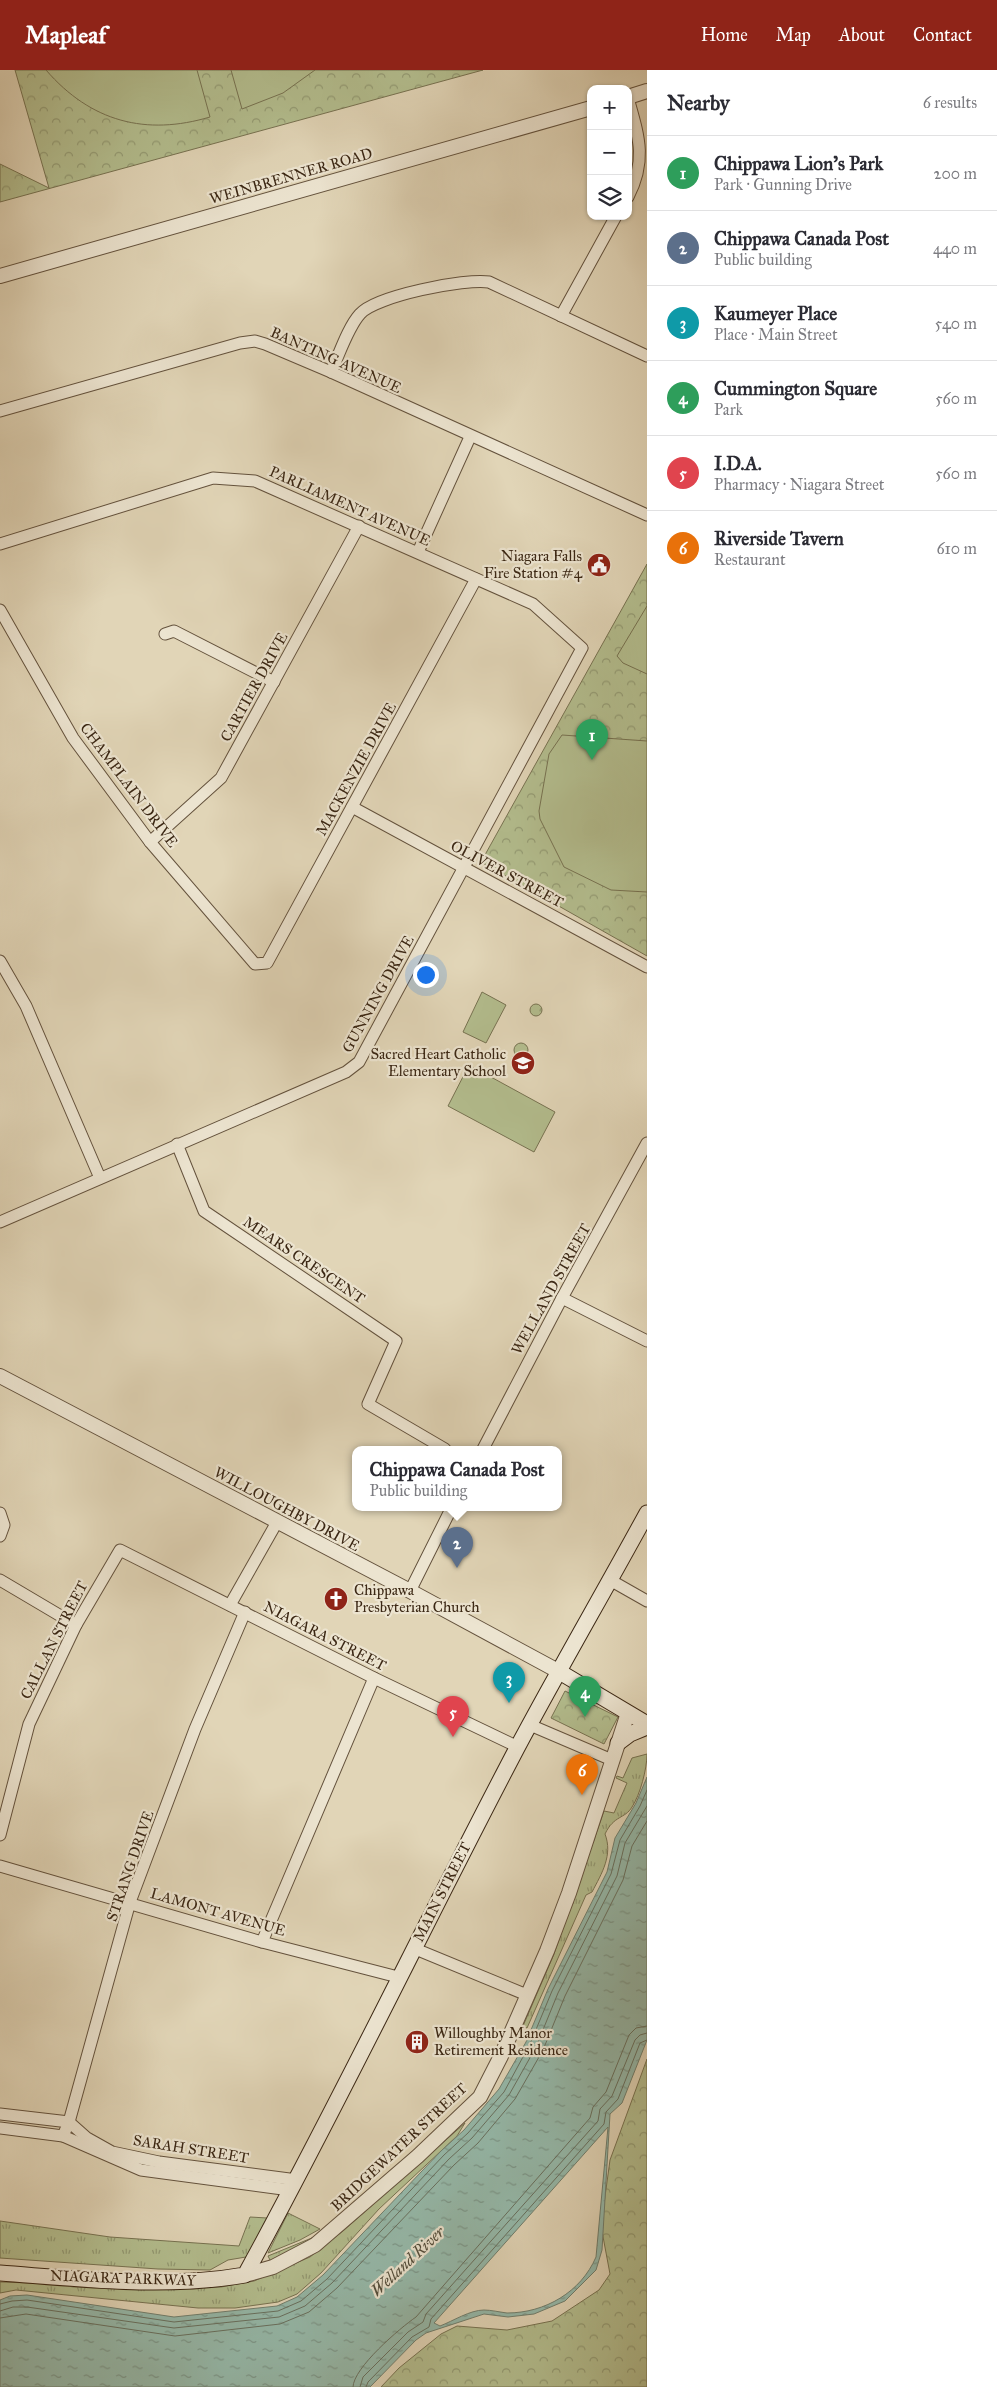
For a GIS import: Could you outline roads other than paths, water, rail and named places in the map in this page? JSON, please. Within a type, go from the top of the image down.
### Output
[{"type":"main road","name":"MAIN STREET","points":[[245,2276],[294,2185],[398,1977],[530,1724],[647,1513]]},
{"type":"main road","points":[[558,1672],[647,1726]]},
{"type":"main road","points":[[618,1743],[630,1734],[647,1726]]},
{"type":"main road","name":"NIAGARA PARKWAY","points":[[0,2273],[94,2280],[170,2282],[218,2280],[245,2276]]},
{"type":"street","points":[[632,96],[647,91]]},
{"type":"street","name":"WEINBRENNER ROAD","points":[[0,276],[587,109]]},
{"type":"street","points":[[632,112],[642,148],[643,162],[639,178],[632,190]]},
{"type":"street","points":[[561,316],[614,220]]},
{"type":"street","points":[[331,372],[354,323],[366,308],[426,289],[473,280],[483,281],[647,356]]},
{"type":"street","name":"BANTING AVENUE","points":[[0,411],[248,341],[265,344],[331,372],[470,437],[647,515]]},
{"type":"street","points":[[418,552],[470,437]]},
{"type":"street","name":"PARLIAMENT AVENUE","points":[[0,544],[213,478],[255,481],[418,552],[539,608],[582,648]]},
{"type":"street","name":"CARTIER DRIVE","points":[[150,842],[221,778],[359,526]]},
{"type":"street","name":"MACKENZIE DRIVE","points":[[255,964],[267,963],[476,578]]},
{"type":"street","name":"CHAMPLAIN DRIVE","points":[[0,610],[67,729],[150,842],[255,964]]},
{"type":"street","points":[[165,634],[174,631],[274,682]]},
{"type":"street","name":"GUNNING DRIVE","points":[[0,1222],[346,1072],[358,1062],[582,648]]},
{"type":"street","name":"OLIVER STREET","points":[[352,807],[647,967]]},
{"type":"street","points":[[0,961],[26,1006],[100,1178]]},
{"type":"street","name":"MEARS CRESCENT","points":[[177,1144],[204,1211],[396,1341],[368,1404],[440,1446]]},
{"type":"street","name":"WELLAND STREET","points":[[485,1446],[562,1298],[647,1144]]},
{"type":"street","points":[[562,1298],[647,1341]]},
{"type":"street","name":"WILLOUGHBY DRIVE","points":[[0,1376],[410,1591],[558,1672]]},
{"type":"street","points":[[410,1591],[450,1511]]},
{"type":"street","points":[[0,1513],[4,1525],[0,1536]]},
{"type":"street","points":[[230,1605],[277,1522]]},
{"type":"street","name":"NIAGARA STREET","points":[[120,1550],[374,1678],[518,1747]]},
{"type":"street","name":"CALLAN STREET","points":[[0,1835],[29,1724],[76,1625],[120,1550]]},
{"type":"street","points":[[0,1580],[76,1625]]},
{"type":"street","points":[[610,1580],[647,1601]]},
{"type":"street","name":"STRANG DRIVE","points":[[63,2136],[69,2122],[130,1902],[195,1729],[245,1612]]},
{"type":"street","points":[[262,1942],[374,1678]]},
{"type":"street","name":"BRIDGEWATER STREET","points":[[245,2276],[273,2268],[315,2245],[469,2110],[480,2097],[527,1995],[569,1893],[628,1713]]},
{"type":"street","points":[[530,1724],[612,1760]]},
{"type":"street","name":"LAMONT AVENUE","points":[[0,1866],[130,1902],[262,1942],[398,1977]]},
{"type":"street","points":[[414,1948],[527,1995]]},
{"type":"street","points":[[0,2114],[69,2122]]},
{"type":"street","name":"SARAH STREET","points":[[69,2122],[87,2138],[112,2152],[294,2185]]},
{"type":"street","name":"SARAH STREET","points":[[0,2128],[63,2136],[141,2170],[294,2185]]},
{"type":"water","name":"Welland River","points":[[647,1777],[647,2040],[622,2103],[610,2114],[602,2250],[596,2270],[565,2301],[534,2314],[508,2317],[484,2314],[426,2333],[416,2340],[370,2387],[0,2387],[0,2300],[10,2296],[27,2295],[174,2317],[277,2306],[297,2297],[323,2275],[441,2151],[464,2130],[499,2089],[526,2042],[548,1989],[607,1872],[615,1838],[636,1803]],"holes":[[[608,2127],[596,2257],[581,2281],[548,2305],[521,2312],[507,2313],[479,2310],[440,2326],[434,2323]]]},
{"type":"place","name":"Niagara Falls Fire Station #4","points":[[599,565]]},
{"type":"place","name":"Chippawa Lion's Park","points":[[592,760]]},
{"type":"place","name":"Sacred Heart Catholic Elementary School","points":[[523,1063]]},
{"type":"place","name":"Chippawa Canada Post","points":[[457,1568]]},
{"type":"place","name":"Chippawa Presbyterian Church","points":[[336,1599]]},
{"type":"place","name":"Kaumeyer Place","points":[[509,1703]]},
{"type":"place","name":"Cummington Square","points":[[585,1717]]},
{"type":"place","name":"I.D.A.","points":[[453,1737]]},
{"type":"place","name":"Riverside Tavern","points":[[582,1795]]},
{"type":"place","name":"Willoughby Manor Retirement Residence","points":[[417,2042]]}]
